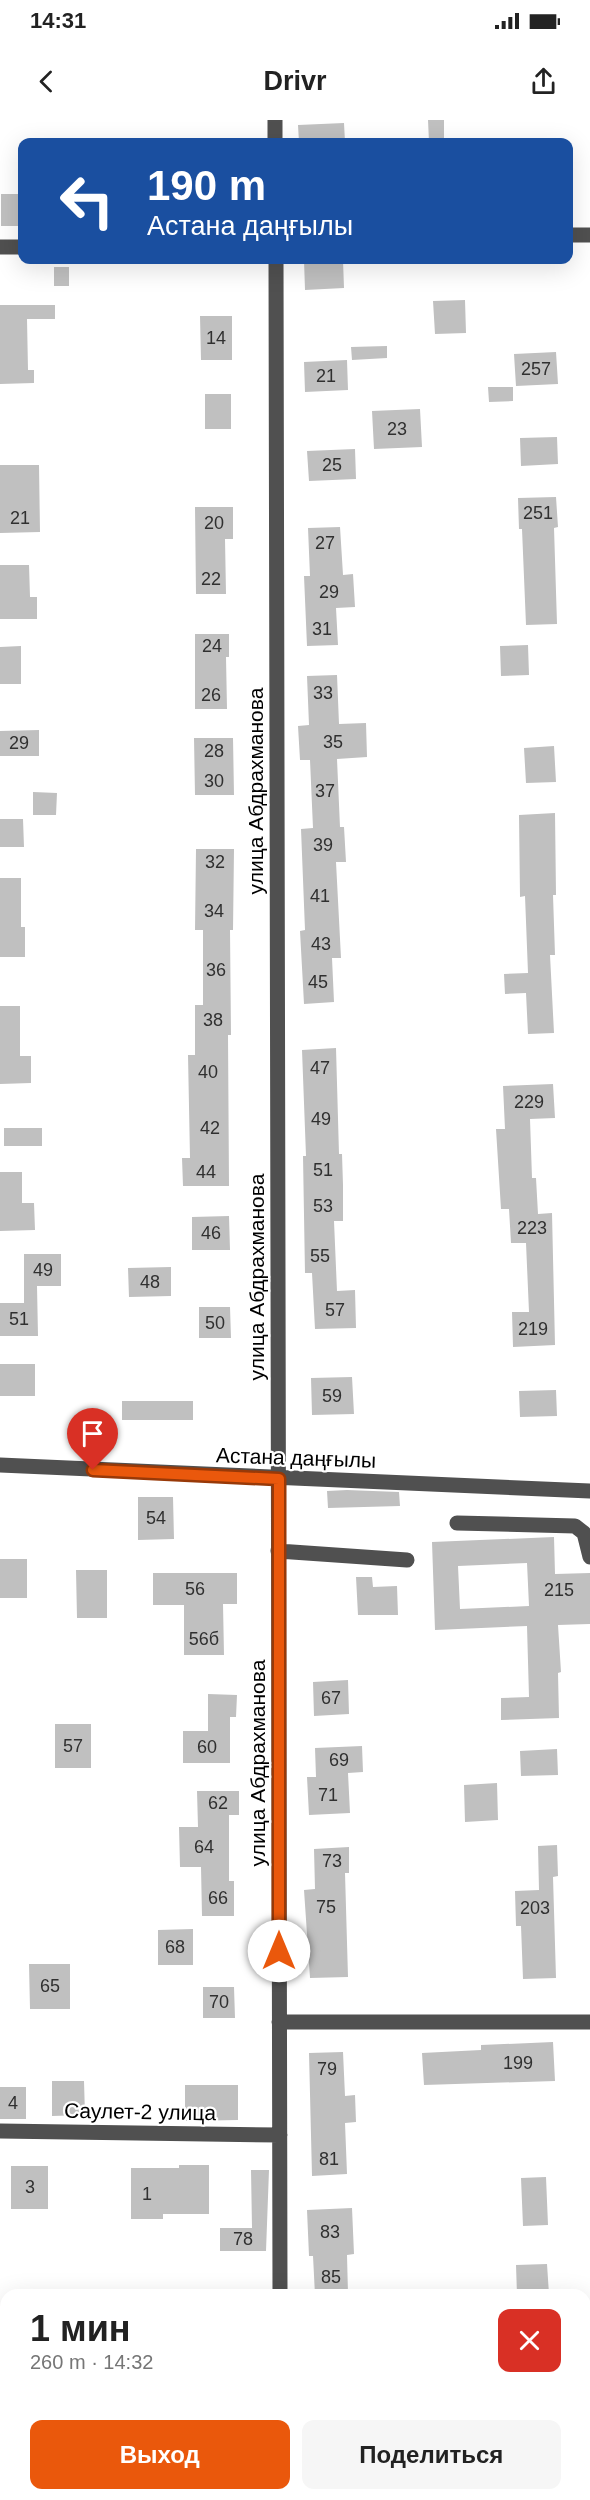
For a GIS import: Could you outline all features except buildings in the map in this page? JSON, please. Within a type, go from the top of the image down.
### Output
[{"type":"street","points":[[275,120],[275,138]]},
{"type":"street","points":[[573,235],[590,235]]},
{"type":"street","points":[[0,247],[18,247]]},
{"type":"street","name":"улица Абдрахманова","points":[[276,264],[280,2289]]},
{"type":"street","name":"Астана даңғылы","points":[[0,1465],[590,1491]]},
{"type":"street","points":[[457,1524],[575,1526],[584,1533],[590,1557]]},
{"type":"street","points":[[278,1551],[407,1560]]},
{"type":"street","points":[[279,2022],[590,2022]]},
{"type":"street","name":"Саулет-2 улица","points":[[0,2131],[280,2135]]},
{"type":"route","points":[[93,1470],[279,1479],[279,1951]]}]
